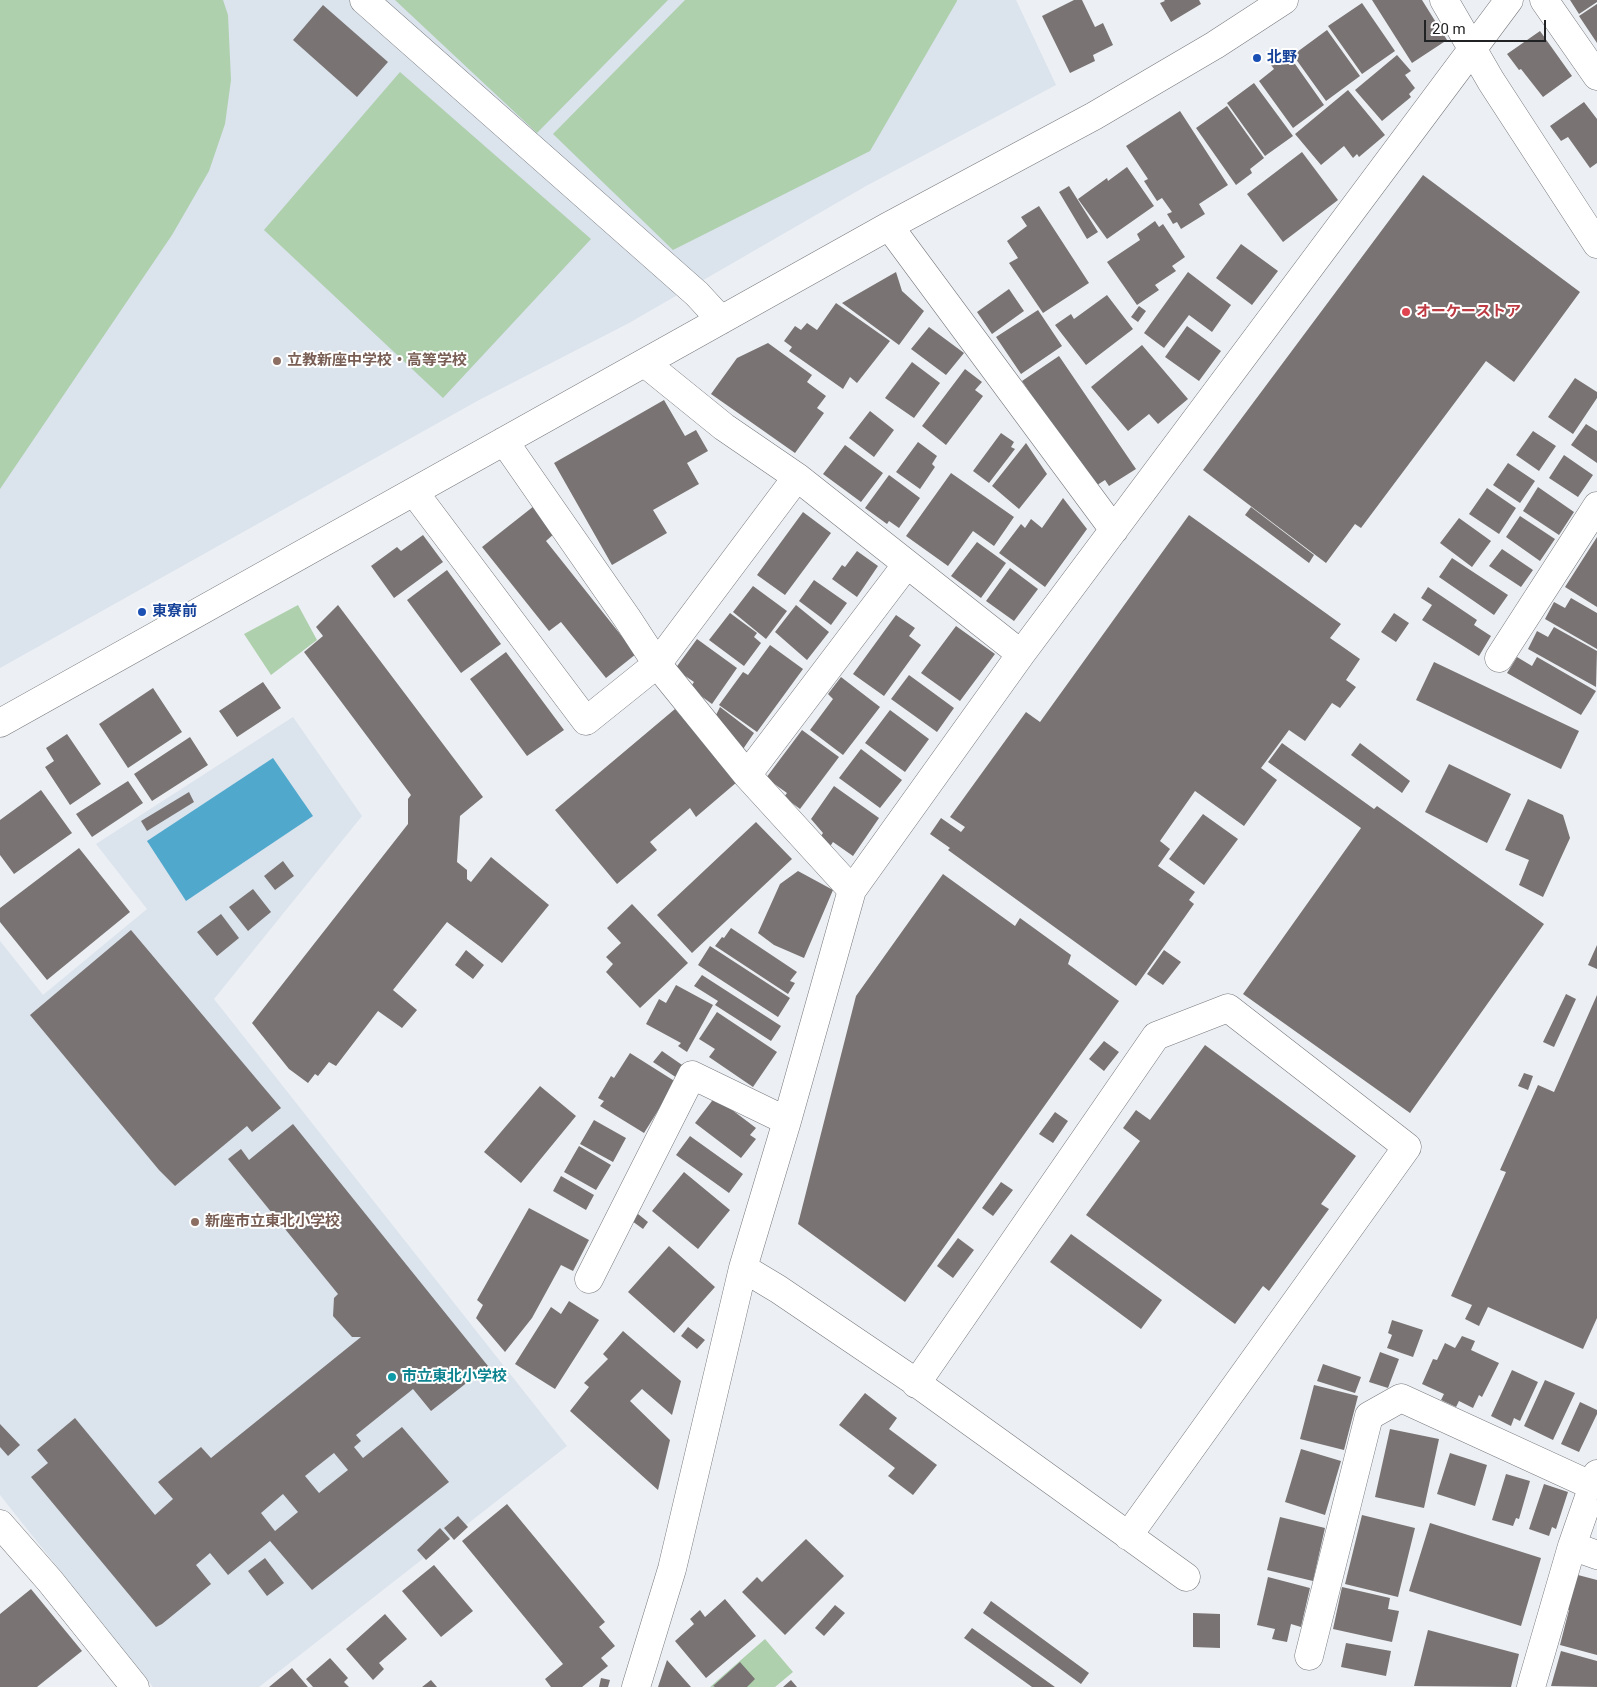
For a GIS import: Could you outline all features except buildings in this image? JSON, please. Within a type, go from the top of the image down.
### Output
[{"type":"street","points":[[364,0],[697,294],[721,320]]},
{"type":"street","points":[[0,723],[889,226],[1094,116],[1214,45],[1284,0]]},
{"type":"street","points":[[1444,0],[1491,81],[1597,244]]},
{"type":"street","points":[[636,1687],[672,1569],[743,1268],[787,1121],[852,890],[1021,654],[1509,0]]},
{"type":"street","points":[[1544,0],[1597,76]]},
{"type":"street","points":[[889,226],[1114,530]]},
{"type":"street","points":[[645,363],[724,427],[798,477],[1021,654]]},
{"type":"street","points":[[504,441],[657,664],[747,775],[852,890]]},
{"type":"street","points":[[414,492],[586,721],[657,664],[798,477]]},
{"type":"street","points":[[1499,658],[1597,506]]},
{"type":"street","points":[[747,775],[907,564]]},
{"type":"street","points":[[916,1384],[1156,1036],[1228,1008],[1407,1147],[1128,1536]]},
{"type":"street","points":[[589,1279],[692,1075],[787,1121]]},
{"type":"street","points":[[743,1268],[778,1289],[916,1384],[1186,1577]]},
{"type":"street","points":[[1309,1656],[1369,1416],[1401,1398],[1595,1480],[1572,1546],[1531,1687]]},
{"type":"street","points":[[0,1524],[50,1581],[135,1687]]},
{"type":"street","points":[[1572,1546],[1597,1555]]},
{"type":"shaded area","name":"立教新座中学校・高等学校","points":[[0,0],[1016,0],[1056,85],[866,186],[629,323],[479,400],[0,668]]},
{"type":"shaded area","name":"新座市立東北小学校","points":[[293,717],[362,816],[214,999],[567,1446],[259,1687],[153,1687],[0,1495],[0,941],[43,995],[147,909],[96,844]]},
{"type":"green space","points":[[0,0],[223,0],[228,15],[231,80],[225,124],[209,171],[172,235],[0,489]]},
{"type":"green space","points":[[395,0],[668,0],[537,133]]},
{"type":"green space","points":[[685,0],[957,1],[870,151],[673,250],[553,134]]},
{"type":"green space","points":[[400,72],[591,239],[443,398],[264,230]]},
{"type":"green space","points":[[298,605],[317,640],[271,675],[244,634]]},
{"type":"green space","points":[[765,1639],[793,1672],[775,1687],[710,1687]]},
{"type":"water","points":[[273,758],[313,816],[186,901],[147,841]]},
{"type":"place","name":"北野","points":[[1257,58]]},
{"type":"place","name":"オーケーストア","points":[[1406,312]]},
{"type":"place","name":"立教新座中学校・高等学校","points":[[277,361]]},
{"type":"place","name":"東寮前","points":[[142,612]]},
{"type":"place","name":"新座市立東北小学校","points":[[195,1222]]},
{"type":"place","name":"市立東北小学校","points":[[392,1377]]}]
